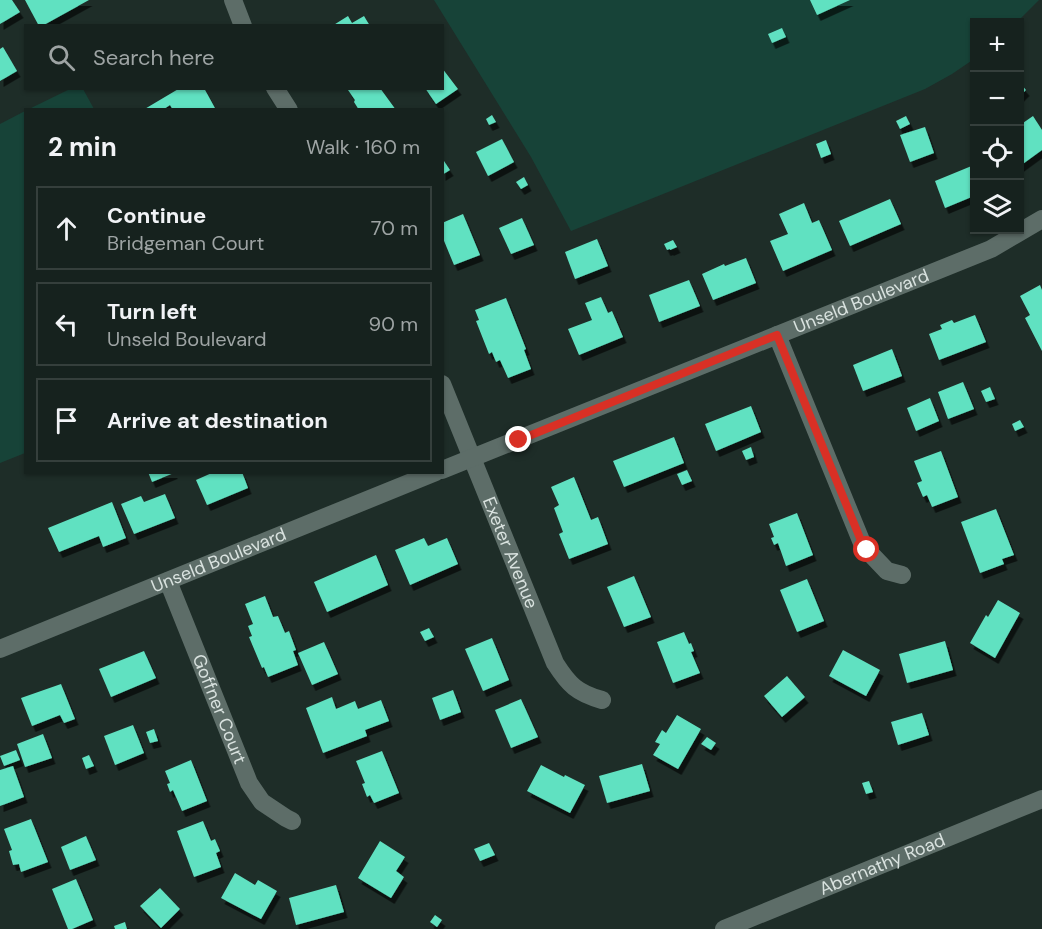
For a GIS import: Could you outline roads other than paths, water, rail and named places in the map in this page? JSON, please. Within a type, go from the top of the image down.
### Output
[{"type":"street","points":[[233,0],[242,24]]},
{"type":"street","points":[[276,90],[288,108]]},
{"type":"street","name":"Unseld Boulevard","points":[[444,469],[991,249],[1042,219]]},
{"type":"street","points":[[777,335],[862,543],[887,571],[902,575]]},
{"type":"street","name":"Exeter Avenue","points":[[444,389],[555,663],[564,678],[577,689],[586,695],[602,700]]},
{"type":"street","name":"Unseld Boulevard","points":[[0,649],[431,474]]},
{"type":"street","name":"Goffner Court","points":[[168,580],[249,783],[262,802],[292,821]]},
{"type":"street","name":"Abernathy Road","points":[[723,929],[1042,799]]}]
